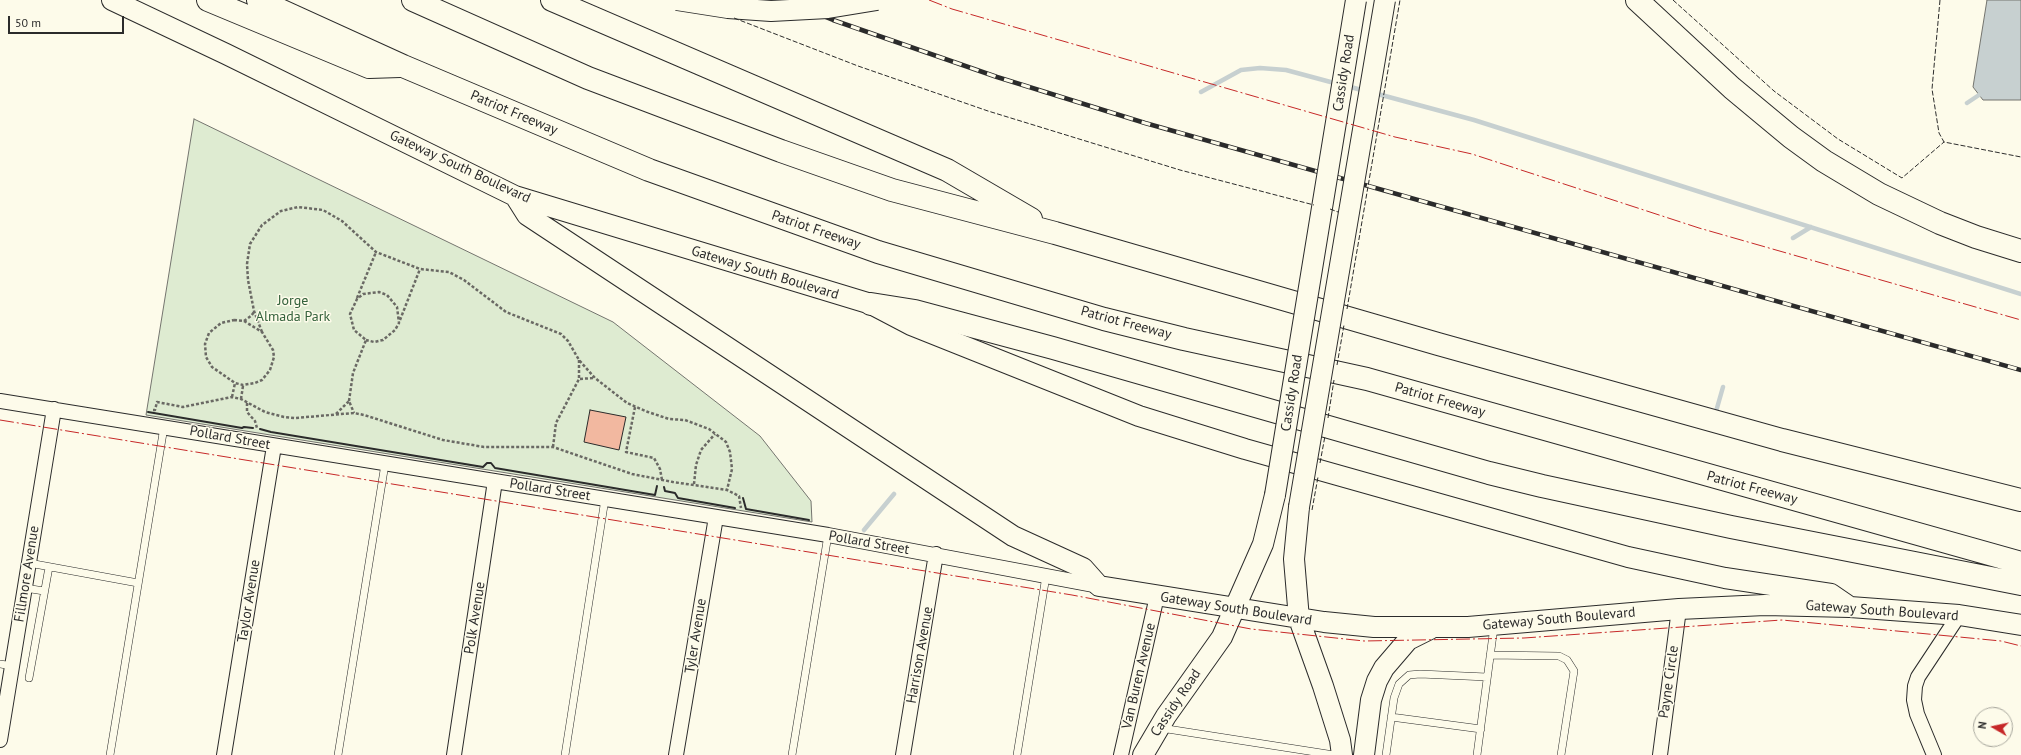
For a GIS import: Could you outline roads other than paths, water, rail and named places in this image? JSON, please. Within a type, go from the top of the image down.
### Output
[{"type":"highway","points":[[208,0],[369,67],[403,66]]},
{"type":"highway","name":"Patriot Freeway","points":[[258,0],[403,66],[649,170],[878,252],[1104,318],[1176,337],[1367,379],[2021,563]]},
{"type":"highway","points":[[413,0],[588,78],[781,151],[892,190],[1055,233],[1438,344],[1782,440],[2021,500]]},
{"type":"highway","points":[[552,0],[947,170],[1055,233]]},
{"type":"highway","points":[[1637,0],[1742,96],[1791,138],[1824,161],[1879,194],[1933,220],[1976,237],[2021,251]]},
{"type":"highway","points":[[871,304],[915,311],[1053,348],[1474,469],[1542,486],[1731,527],[2021,584]]},
{"type":"main road","name":"Gateway South Boulevard","points":[[112,0],[226,54],[514,196],[871,304],[911,325],[1132,413],[1195,434],[1628,557],[1725,578],[1831,594],[1850,607]]},
{"type":"main road","points":[[677,0],[728,8],[771,11],[828,8],[877,0]]},
{"type":"main road","name":"Cassidy Road","points":[[1143,755],[1159,728],[1222,637],[1263,544],[1275,495],[1356,0]]},
{"type":"main road","name":"Cassidy Road","points":[[1342,755],[1340,740],[1323,686],[1298,619],[1294,559],[1299,507],[1385,0]]},
{"type":"main road","points":[[514,196],[527,215],[1013,536],[1082,568],[1099,586]]},
{"type":"main road","name":"Gateway South Boulevard","points":[[1099,586],[1298,619],[1374,627],[1494,625],[1679,609],[1765,605],[1850,607],[1959,615],[2021,625]]},
{"type":"main road","points":[[1364,755],[1371,700],[1377,682],[1384,668],[1408,640],[1434,627]]},
{"type":"street","name":"Pollard Street","points":[[0,400],[936,554],[1099,586]]},
{"type":"street","name":"Fillmore Avenue","points":[[0,740],[6,665],[25,588],[54,409]]},
{"type":"street","name":"Taylor Avenue","points":[[224,755],[274,446]]},
{"type":"street","name":"Polk Avenue","points":[[454,755],[495,481]]},
{"type":"street","name":"Tyler Avenue","points":[[676,755],[716,518]]},
{"type":"street","name":"Harrison Avenue","points":[[903,755],[936,554]]},
{"type":"street","name":"Van Buren Avenue","points":[[1121,755],[1157,596]]},
{"type":"street","name":"Payne Circle","points":[[1660,755],[1679,609]]},
{"type":"street","points":[[1934,755],[1917,714],[1914,700],[1915,686],[1918,677],[1959,615]]},
{"type":"lane","points":[[110,755],[164,427]]},
{"type":"lane","points":[[338,755],[385,464]]},
{"type":"lane","points":[[565,755],[605,499]]},
{"type":"lane","points":[[792,755],[828,536]]},
{"type":"lane","points":[[28,563],[138,583]]},
{"type":"lane","points":[[29,678],[49,567]]},
{"type":"lane","points":[[1017,755],[1046,576]]},
{"type":"lane","points":[[25,588],[44,591]]},
{"type":"lane","points":[[1477,755],[1494,625]]},
{"type":"lane","points":[[1490,655],[1559,656],[1567,660],[1574,671],[1561,755]]},
{"type":"lane","points":[[1386,755],[1394,698],[1399,684],[1409,675],[1420,674],[1487,677]]},
{"type":"lane","points":[[1391,717],[1481,729]]},
{"type":"lane","points":[[1159,728],[1334,755]]},
{"type":"waterway","points":[[1201,92],[1241,70],[1260,68],[1286,70],[1338,84]]},
{"type":"waterway","points":[[1347,86],[1365,91]]},
{"type":"waterway","points":[[1374,93],[1474,120],[2021,294]]},
{"type":"waterway","points":[[1967,103],[1979,95]]},
{"type":"waterway","points":[[1793,238],[1811,227]]},
{"type":"waterway","points":[[1715,415],[1723,387]]},
{"type":"waterway","points":[[864,530],[894,494]]},
{"type":"railway","points":[[784,0],[833,20],[997,77],[1145,123],[2021,370]]},
{"type":"park label","name":"Jorge Almada Park","points":[[293,310]]}]
